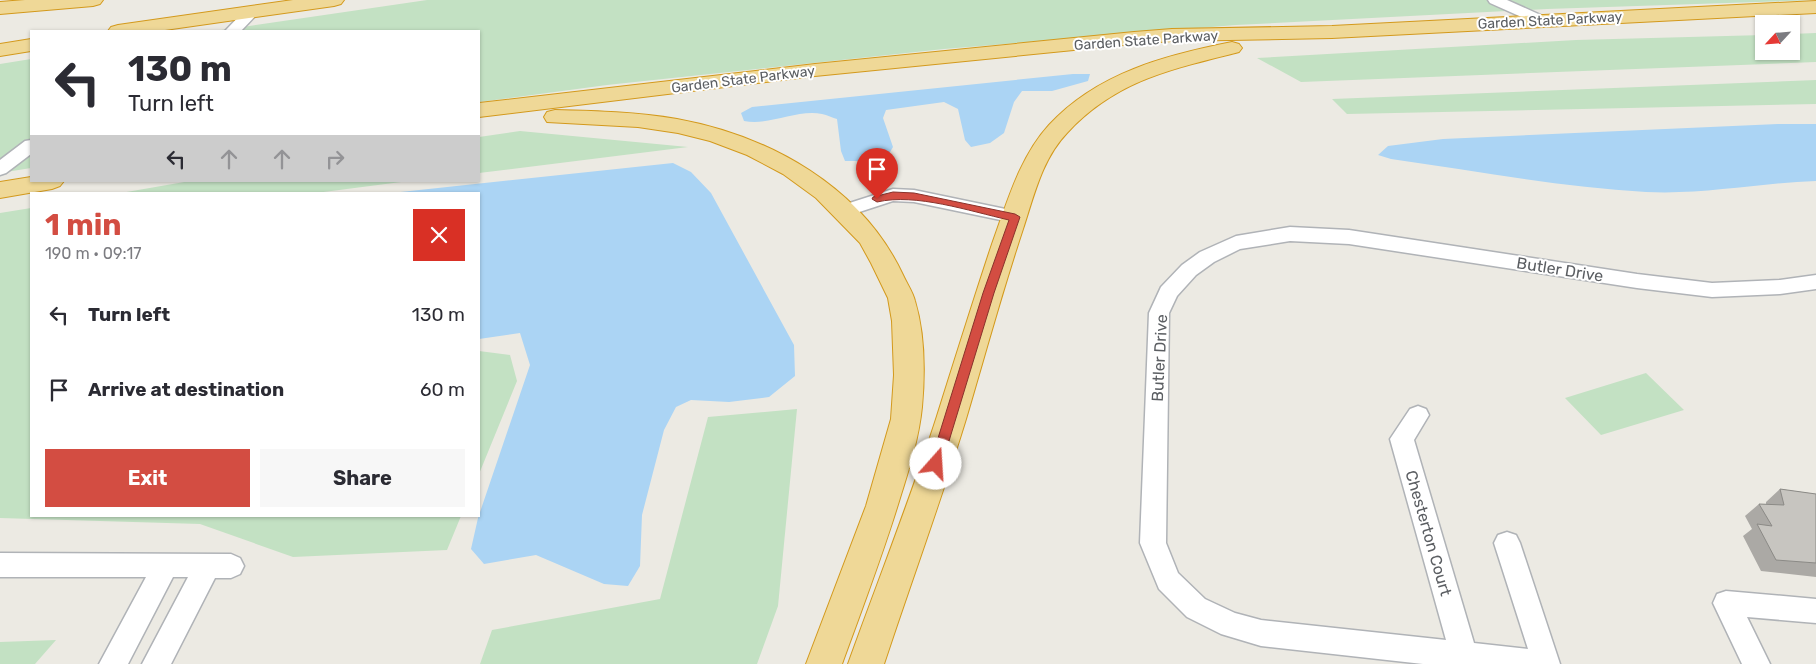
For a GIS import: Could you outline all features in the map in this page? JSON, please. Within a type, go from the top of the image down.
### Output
[{"type":"highway","points":[[0,8],[93,0]]},
{"type":"highway","points":[[125,30],[334,0]]},
{"type":"highway","name":"Garden State Parkway","points":[[480,110],[815,70],[1172,35],[1332,32],[1816,7]]},
{"type":"highway","points":[[866,664],[942,446],[988,293],[1029,175],[1043,148],[1058,129],[1097,95],[1143,72],[1193,55],[1245,46],[1293,42],[1332,32]]},
{"type":"highway","points":[[0,50],[30,45]]},
{"type":"highway","points":[[480,123],[536,117],[587,116],[643,120],[685,127],[726,138],[759,152],[791,169],[836,201],[875,245],[903,301],[908,397],[902,438],[879,516],[824,664]]},
{"type":"highway","points":[[0,190],[46,182]]},
{"type":"street","points":[[1496,0],[1540,20]]},
{"type":"street","points":[[234,30],[251,12]]},
{"type":"street","points":[[0,169],[30,146]]},
{"type":"street","points":[[844,211],[893,195],[914,196],[1015,217]]},
{"type":"street","name":"Butler Drive","points":[[1542,664],[1261,633],[1232,624],[1196,608],[1168,581],[1153,543],[1159,313],[1168,292],[1189,270],[1236,243],[1290,234],[1349,237],[1637,281],[1712,290],[1780,287],[1816,282]]},
{"type":"street","name":"Chesterton Court","points":[[1418,415],[1402,439],[1464,655]]},
{"type":"street","points":[[1507,543],[1546,664]]},
{"type":"street","points":[[0,566],[220,566],[156,664]]},
{"type":"street","points":[[113,664],[166,566]]},
{"type":"street","points":[[1756,664],[1726,603],[1816,611]]},
{"type":"green space","points":[[427,0],[1816,0],[1547,9],[1236,25],[944,49],[607,85],[480,102],[480,30],[221,30]]},
{"type":"green space","points":[[1816,33],[1816,62],[1301,82],[1257,58],[1576,40],[1755,35],[1755,60],[1800,60],[1800,34]]},
{"type":"green space","points":[[30,59],[30,168],[0,173],[0,64]]},
{"type":"green space","points":[[1816,80],[1816,104],[1347,114],[1332,99]]},
{"type":"green space","points":[[520,131],[688,147],[480,173],[480,137]]},
{"type":"green space","points":[[184,182],[401,182],[324,192],[127,192]]},
{"type":"green space","points":[[30,208],[30,517],[461,517],[447,550],[293,557],[200,524],[0,518],[0,213]]},
{"type":"green space","points":[[480,351],[510,355],[517,381],[480,472]]},
{"type":"green space","points":[[1646,373],[1684,410],[1601,435],[1565,398]]},
{"type":"green space","points":[[797,409],[778,606],[757,664],[480,664],[492,630],[660,599],[708,417]]},
{"type":"green space","points":[[56,640],[35,664],[0,664],[0,642]]},
{"type":"water","points":[[1073,74],[1090,74],[1088,81],[1052,91],[1022,91],[1014,102],[1004,133],[990,143],[971,147],[965,140],[958,109],[944,102],[886,110],[883,118],[893,147],[887,157],[872,161],[845,161],[841,151],[837,119],[824,114],[803,114],[754,122],[744,121],[741,113],[752,107]]},
{"type":"water","points":[[1778,124],[1816,124],[1816,181],[1689,192],[1646,192],[1518,178],[1391,159],[1378,155],[1388,146],[1443,139]]},
{"type":"water","points":[[673,163],[691,172],[711,193],[794,345],[795,376],[769,397],[729,402],[691,400],[676,407],[664,430],[642,515],[640,566],[628,586],[604,584],[536,555],[484,564],[471,549],[478,518],[480,517],[480,512],[530,365],[520,333],[480,339],[480,192],[401,192]]},
{"type":"building","points":[[1780,489],[1816,494],[1816,563],[1776,560],[1757,524],[1772,526],[1759,504],[1784,505]]},
{"type":"route","points":[[877,199],[893,195],[914,196],[1015,217],[988,293],[936,464]]}]
